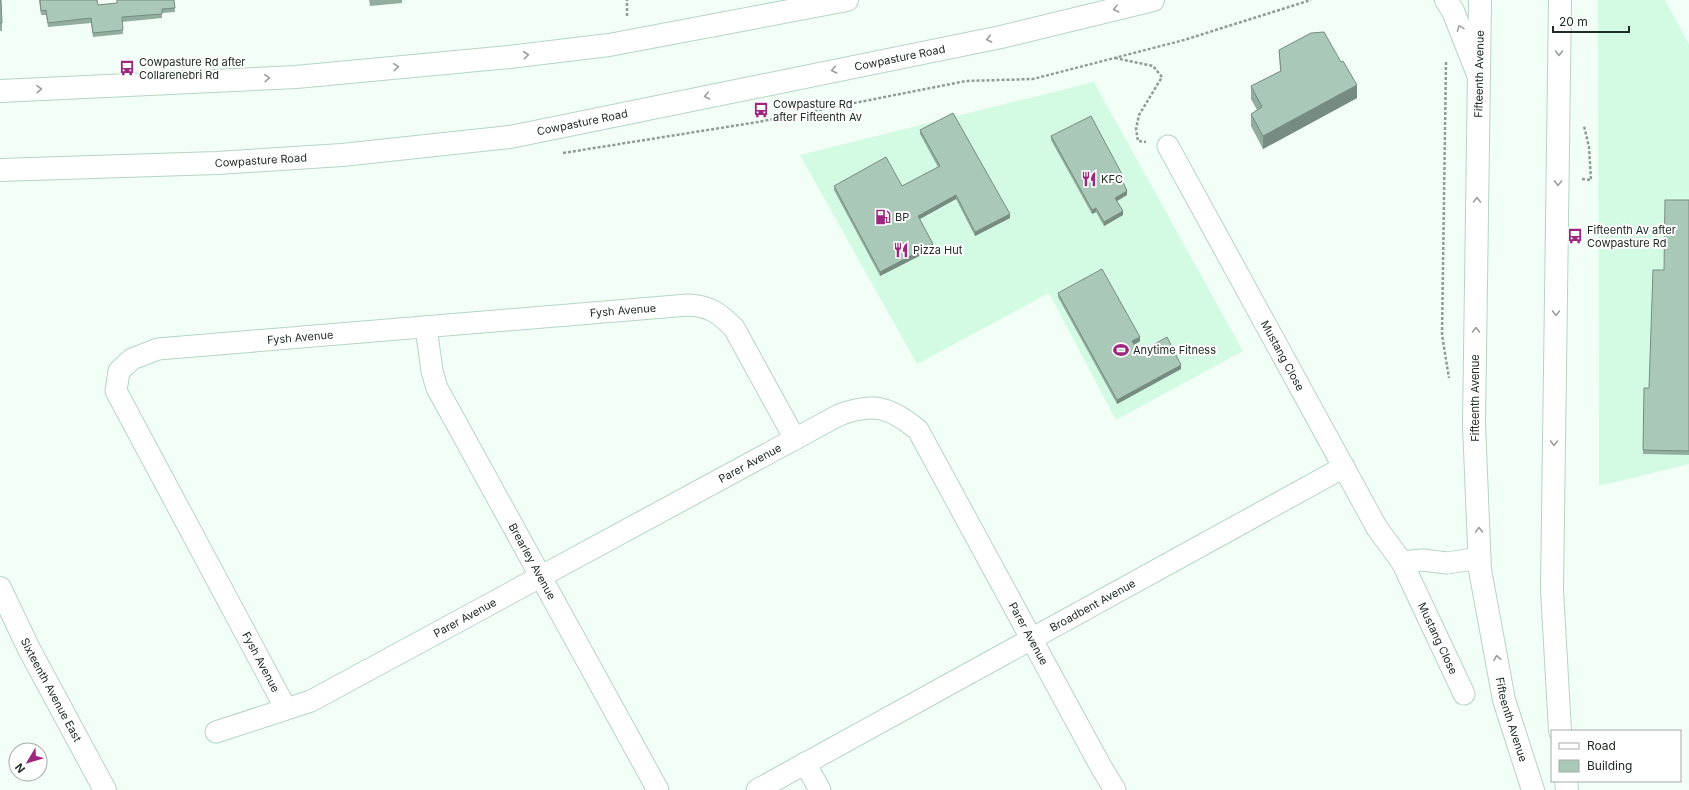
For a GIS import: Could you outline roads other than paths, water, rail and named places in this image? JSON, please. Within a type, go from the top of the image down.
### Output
[{"type":"main road","points":[[0,91],[296,77],[517,56],[609,46],[847,0]]},
{"type":"main road","name":"Cowpasture Road","points":[[0,170],[232,162],[342,155],[510,137],[1001,37],[1154,0]]},
{"type":"main road","points":[[1446,0],[1453,11],[1479,77]]},
{"type":"main road","name":"Fifteenth Avenue","points":[[1480,0],[1474,425],[1480,570],[1504,700],[1533,790]]},
{"type":"main road","points":[[1560,0],[1552,590],[1560,730]]},
{"type":"main road","name":"Sixteenth Avenue East","points":[[0,588],[30,649],[105,790]]},
{"type":"street","name":"Mustang Close","points":[[1168,146],[1377,528],[1402,562],[1464,694]]},
{"type":"street","name":"Fysh Avenue","points":[[286,709],[116,391],[119,372],[132,359],[158,349],[702,305],[721,314],[734,328],[795,439]]},
{"type":"street","name":"Brearley Avenue","points":[[426,327],[432,371],[438,388],[658,790]]},
{"type":"street","name":"Parer Avenue","points":[[216,732],[311,702],[839,415],[858,408],[879,408],[900,416],[918,430],[1031,639],[1115,790]]},
{"type":"street","name":"Broadbent Avenue","points":[[757,790],[1344,467]]},
{"type":"street","points":[[1402,562],[1422,560],[1447,563],[1480,558]]},
{"type":"street","points":[[805,763],[820,790]]},
{"type":"place","name":"Cowpasture Rd after Collarenebri Rd","points":[[127,68]]},
{"type":"place","name":"Cowpasture Rd after Fifteenth Av","points":[[761,110]]},
{"type":"place","name":"KFC","points":[[1089,179]]},
{"type":"place","name":"BP","points":[[883,217]]},
{"type":"place","name":"Fifteenth Av after Cowpasture Rd","points":[[1575,236]]},
{"type":"place","name":"Pizza Hut","points":[[901,250]]},
{"type":"place","name":"Anytime Fitness","points":[[1121,350]]}]
